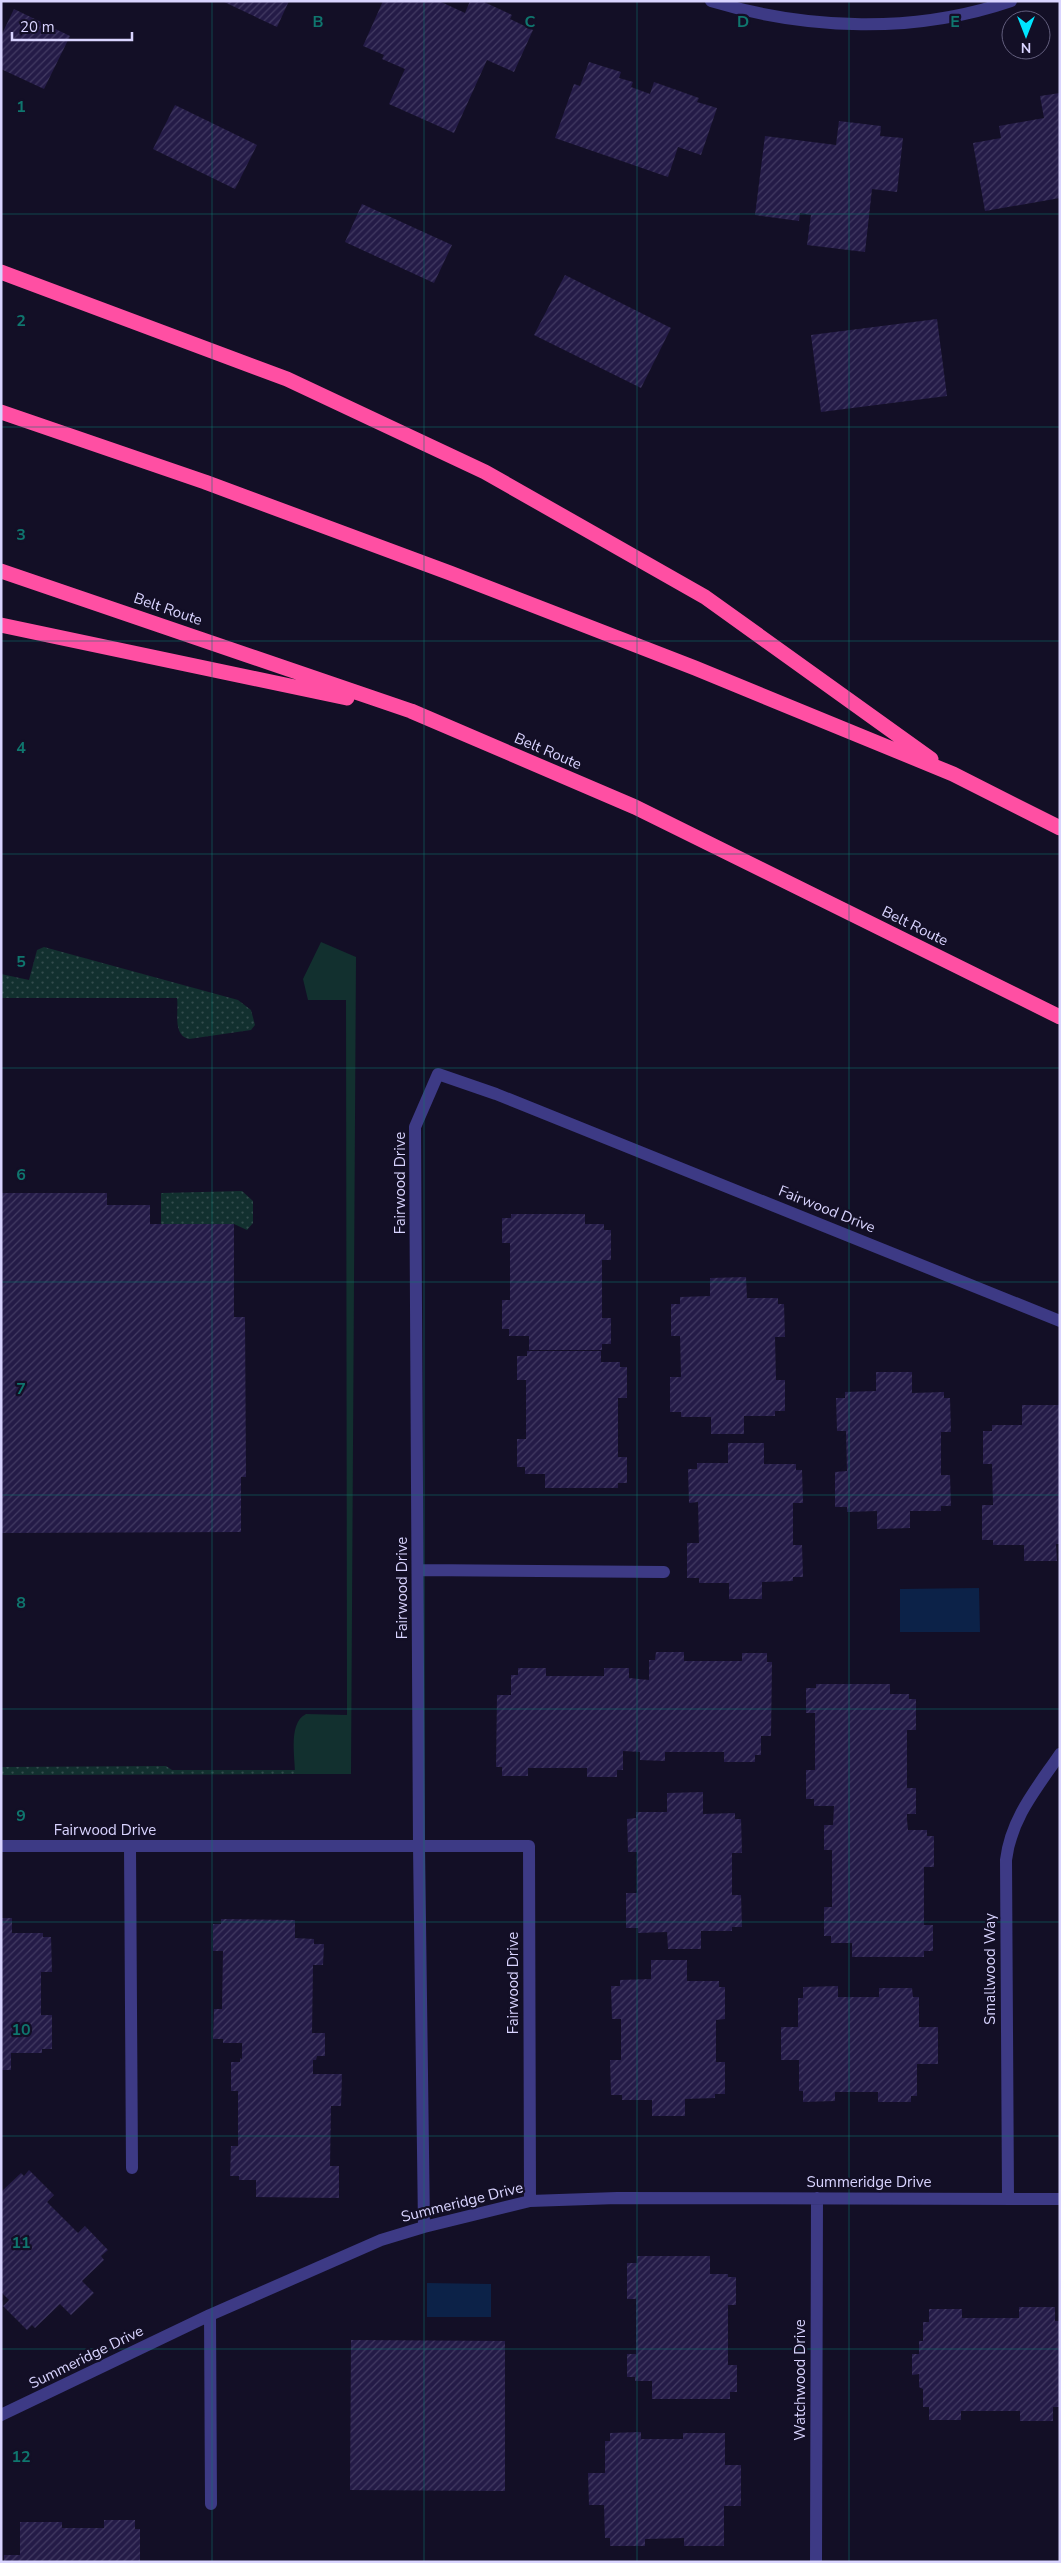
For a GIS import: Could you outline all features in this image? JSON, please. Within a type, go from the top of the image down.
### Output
[{"type":"highway","points":[[1,272],[286,379],[485,472],[705,596],[953,774]]},
{"type":"highway","points":[[1,412],[205,482],[450,572],[695,668],[953,774],[1060,828]]},
{"type":"highway","name":"Belt Route","points":[[1,571],[411,711],[635,807],[1060,1017]]},
{"type":"highway","points":[[1,625],[411,711]]},
{"type":"street","points":[[711,1],[746,12],[808,22],[871,25],[932,19],[990,8],[1011,1]]},
{"type":"street","name":"Fairwood Drive","points":[[419,1846],[419,1570],[415,1127],[438,1074],[496,1094],[1060,1320]]},
{"type":"street","points":[[419,1570],[664,1572]]},
{"type":"street","name":"Smallwood Way","points":[[1008,2199],[1006,1860],[1008,1844],[1019,1814],[1060,1754]]},
{"type":"street","name":"Fairwood Drive","points":[[1,1846],[529,1846],[530,2201]]},
{"type":"street","points":[[130,1846],[132,2168]]},
{"type":"street","points":[[419,1846],[424,2227]]},
{"type":"street","name":"Summeridge Drive","points":[[1,2415],[22,2407],[210,2315],[381,2240],[424,2227],[530,2201],[617,2198],[1060,2199]]},
{"type":"street","name":"Watchwood Drive","points":[[816,2562],[817,2198]]},
{"type":"street","points":[[210,2315],[211,2504]]},
{"type":"green space","points":[[321,942],[356,957],[351,1774],[295,1774],[294,1749],[297,1725],[300,1718],[306,1714],[347,1715],[346,1000],[308,1000],[303,979]]},
{"type":"green space","points":[[44,947],[238,1000],[251,1010],[255,1025],[251,1030],[189,1039],[180,1033],[178,1028],[177,998],[1,998],[1,974],[29,980],[37,950]]},
{"type":"green space","points":[[242,1191],[253,1201],[253,1223],[247,1230],[234,1224],[161,1224],[161,1193]]},
{"type":"green space","points":[[166,1766],[172,1770],[295,1770],[295,1774],[1,1775],[1,1767]]},
{"type":"water","points":[[979,1588],[980,1632],[900,1632],[900,1589]]},
{"type":"water","points":[[427,2283],[491,2284],[491,2317],[427,2317]]},
{"type":"building","points":[[222,1],[289,1],[277,27]]},
{"type":"building","points":[[383,1],[439,1],[465,13],[470,1],[482,1],[512,15],[510,19],[533,30],[514,72],[487,60],[454,133],[389,104],[405,69],[382,59],[384,55],[363,46]]},
{"type":"building","points":[[14,9],[70,36],[44,89],[1,69],[1,36]]},
{"type":"building","points":[[589,62],[621,72],[619,78],[633,82],[631,87],[650,94],[654,82],[699,98],[697,102],[717,108],[701,155],[678,147],[668,177],[555,138],[574,84],[580,86]]},
{"type":"building","points":[[1060,93],[1060,198],[985,211],[973,143],[1001,138],[999,126],[1044,118],[1040,96]]},
{"type":"building","points":[[175,105],[257,145],[235,189],[153,149]]},
{"type":"building","points":[[839,121],[881,126],[880,136],[903,138],[897,192],[872,189],[865,252],[807,245],[811,215],[800,213],[799,221],[755,215],[765,136],[836,145]]},
{"type":"building","points":[[362,204],[452,245],[434,283],[345,242]]},
{"type":"building","points":[[565,275],[671,328],[641,388],[534,335]]},
{"type":"building","points":[[937,319],[947,396],[821,412],[811,335]]},
{"type":"building","points":[[1,1193],[107,1193],[107,1205],[150,1205],[150,1224],[234,1224],[234,1317],[245,1317],[246,1477],[241,1477],[241,1532],[1,1533]]},
{"type":"building","points":[[511,1214],[585,1214],[585,1224],[604,1224],[604,1230],[611,1230],[611,1260],[602,1260],[602,1318],[611,1318],[611,1344],[602,1344],[602,1350],[529,1350],[529,1336],[509,1336],[509,1329],[502,1329],[502,1300],[510,1300],[510,1243],[502,1243],[502,1218],[511,1218]]},
{"type":"building","points":[[746,1277],[747,1298],[778,1298],[778,1304],[784,1304],[785,1337],[775,1337],[776,1380],[785,1380],[785,1411],[775,1411],[775,1416],[744,1416],[744,1434],[711,1434],[711,1417],[681,1417],[681,1412],[670,1412],[670,1377],[681,1377],[680,1336],[671,1336],[671,1304],[680,1304],[680,1297],[710,1296],[710,1278]]},
{"type":"building","points":[[527,1351],[601,1351],[601,1362],[620,1362],[620,1367],[627,1367],[627,1398],[618,1398],[618,1457],[627,1457],[627,1483],[618,1483],[618,1488],[545,1488],[545,1474],[525,1474],[525,1467],[517,1467],[517,1439],[526,1439],[526,1380],[517,1380],[517,1356],[527,1356]]},
{"type":"building","points":[[876,1372],[912,1372],[912,1393],[944,1392],[944,1398],[950,1398],[951,1432],[941,1432],[941,1475],[950,1475],[951,1506],[941,1506],[941,1511],[910,1511],[910,1528],[877,1529],[877,1511],[847,1512],[847,1507],[835,1507],[835,1472],[847,1471],[846,1431],[837,1431],[836,1398],[845,1398],[845,1392],[876,1391]]},
{"type":"building","points":[[1022,1405],[1059,1405],[1060,1544],[1056,1544],[1057,1561],[1024,1561],[1024,1545],[993,1545],[993,1540],[982,1540],[982,1505],[993,1505],[992,1464],[983,1464],[983,1431],[992,1431],[992,1425],[1022,1425]]},
{"type":"building","points":[[728,1443],[764,1443],[764,1464],[796,1464],[796,1470],[802,1470],[803,1503],[793,1503],[793,1545],[802,1545],[803,1577],[793,1577],[793,1581],[762,1582],[762,1599],[729,1599],[729,1583],[699,1583],[699,1578],[687,1578],[687,1543],[699,1543],[698,1502],[689,1503],[688,1469],[697,1469],[697,1463],[728,1463]]},
{"type":"building","points":[[656,1652],[684,1652],[684,1661],[742,1661],[742,1653],[767,1653],[767,1662],[772,1662],[771,1736],[761,1736],[761,1755],[755,1755],[755,1762],[724,1762],[724,1752],[665,1752],[665,1761],[640,1760],[640,1752],[623,1751],[623,1770],[617,1770],[617,1777],[587,1777],[587,1768],[528,1768],[528,1776],[502,1776],[502,1767],[496,1767],[497,1695],[511,1695],[511,1675],[518,1675],[518,1668],[546,1668],[546,1676],[604,1676],[604,1668],[629,1668],[629,1678],[649,1680],[649,1660],[655,1660]]},
{"type":"building","points":[[816,1684],[890,1684],[890,1694],[909,1694],[909,1699],[916,1699],[916,1730],[907,1730],[907,1788],[916,1788],[916,1814],[907,1814],[908,1830],[927,1830],[927,1836],[934,1836],[934,1867],[924,1867],[924,1925],[933,1925],[933,1951],[924,1951],[924,1957],[852,1957],[852,1943],[831,1943],[831,1936],[824,1936],[824,1907],[832,1907],[832,1850],[824,1850],[824,1825],[833,1825],[834,1806],[814,1806],[814,1799],[806,1799],[806,1770],[815,1770],[815,1713],[806,1713],[806,1688],[816,1688]]},
{"type":"building","points":[[703,1792],[703,1814],[735,1813],[735,1819],[741,1819],[742,1853],[732,1853],[732,1895],[741,1895],[742,1927],[732,1927],[732,1931],[701,1931],[701,1949],[668,1949],[667,1932],[638,1933],[638,1928],[626,1928],[626,1893],[637,1893],[637,1852],[628,1852],[627,1819],[636,1818],[636,1812],[667,1812],[667,1793]]},
{"type":"building","points":[[1,1918],[12,1918],[12,1933],[43,1933],[43,1937],[51,1937],[52,1972],[41,1972],[41,2015],[52,2015],[52,2049],[42,2049],[42,2053],[11,2053],[11,2070],[1,2070]]},
{"type":"building","points":[[221,1919],[295,1920],[295,1938],[314,1939],[314,1944],[324,1944],[323,1965],[313,1965],[312,2033],[325,2033],[325,2056],[317,2056],[316,2060],[313,2060],[313,2074],[342,2074],[341,2106],[331,2106],[330,2166],[339,2166],[339,2198],[256,2197],[256,2180],[239,2180],[239,2176],[230,2176],[231,2146],[238,2146],[238,2091],[231,2091],[231,2062],[240,2062],[240,2058],[242,2059],[242,2043],[223,2043],[223,2039],[213,2039],[214,2009],[222,2009],[223,1951],[213,1951],[213,1924],[221,1924]]},
{"type":"building","points":[[651,1960],[687,1960],[687,1981],[719,1981],[719,1987],[725,1987],[725,2019],[716,2020],[716,2062],[725,2062],[725,2094],[715,2094],[715,2098],[685,2099],[685,2116],[652,2116],[652,2100],[622,2100],[622,2095],[611,2095],[610,2060],[621,2060],[621,2019],[612,2019],[611,1986],[620,1986],[620,1980],[651,1979]]},
{"type":"building","points":[[838,1986],[838,1997],[879,1997],[879,1988],[912,1988],[913,1997],[919,1997],[919,2027],[938,2027],[938,2064],[917,2064],[917,2096],[911,2096],[911,2102],[878,2102],[878,2092],[835,2092],[835,2101],[803,2102],[803,2091],[799,2091],[799,2060],[781,2060],[781,2027],[798,2027],[798,1998],[803,1998],[803,1987]]},
{"type":"building","points":[[29,2170],[54,2195],[47,2202],[78,2233],[85,2226],[108,2250],[101,2256],[104,2260],[82,2281],[94,2293],[71,2315],[60,2304],[35,2328],[32,2325],[27,2330],[3,2306],[9,2300],[1,2292],[1,2192],[21,2173],[24,2176]]},
{"type":"building","points":[[637,2256],[710,2256],[710,2274],[728,2274],[728,2277],[736,2277],[736,2305],[728,2305],[728,2365],[737,2365],[737,2392],[730,2392],[730,2399],[652,2399],[652,2381],[635,2381],[635,2377],[627,2377],[627,2354],[636,2354],[636,2299],[627,2299],[627,2263],[637,2263]]},
{"type":"building","points":[[1019,2307],[1055,2307],[1055,2321],[1060,2321],[1060,2407],[1053,2407],[1053,2421],[1020,2421],[1020,2411],[961,2411],[961,2420],[929,2420],[929,2407],[923,2407],[923,2389],[919,2387],[919,2374],[912,2375],[912,2354],[919,2354],[919,2341],[923,2341],[923,2322],[929,2322],[929,2309],[962,2309],[962,2318],[1019,2318]]},
{"type":"building","points":[[351,2340],[505,2341],[505,2491],[350,2490]]},
{"type":"building","points":[[641,2432],[641,2439],[683,2439],[683,2433],[725,2433],[725,2465],[741,2465],[741,2506],[724,2506],[724,2546],[684,2546],[684,2538],[645,2539],[645,2546],[610,2546],[610,2538],[605,2538],[604,2505],[589,2505],[588,2473],[605,2473],[605,2441],[610,2441],[610,2433]]},
{"type":"building","points":[[104,2520],[135,2520],[135,2529],[140,2529],[140,2562],[4,2562],[4,2555],[20,2555],[20,2522],[62,2522],[62,2528],[104,2528]]}]
